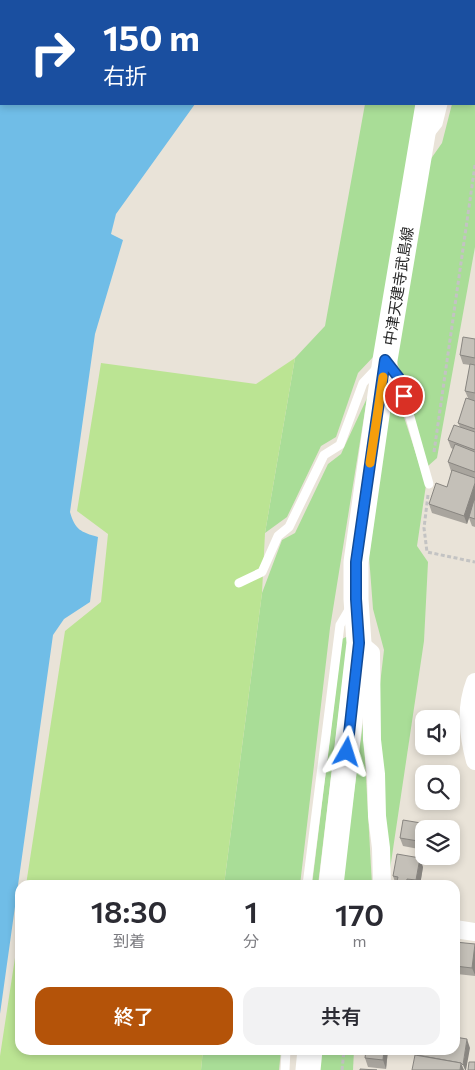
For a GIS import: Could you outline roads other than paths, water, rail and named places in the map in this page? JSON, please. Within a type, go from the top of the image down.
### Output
[{"type":"main road","name":"中津天建寺武島線","points":[[332,880],[359,643],[356,562],[385,360],[428,105]]},
{"type":"main road","points":[[308,1070],[310,1055]]},
{"type":"street","points":[[359,643],[371,653],[372,740],[376,774],[382,880]]},
{"type":"street","points":[[475,682],[470,694],[468,713],[469,736],[475,761]]},
{"type":"street","points":[[460,930],[475,932]]},
{"type":"lane","points":[[420,146],[438,124],[443,105]]},
{"type":"lane","points":[[238,583],[262,572],[278,536],[289,527],[324,455],[340,445],[363,383],[385,360],[399,378],[429,484]]},
{"type":"lane","points":[[308,880],[340,625],[356,599]]},
{"type":"lane","points":[[285,1070],[286,1055]]},
{"type":"water","points":[[0,105],[194,105],[116,214],[111,234],[123,240],[95,334],[70,512],[77,527],[87,534],[98,537],[90,602],[64,619],[53,635],[19,880],[15,880],[15,907],[0,1014]]}]
